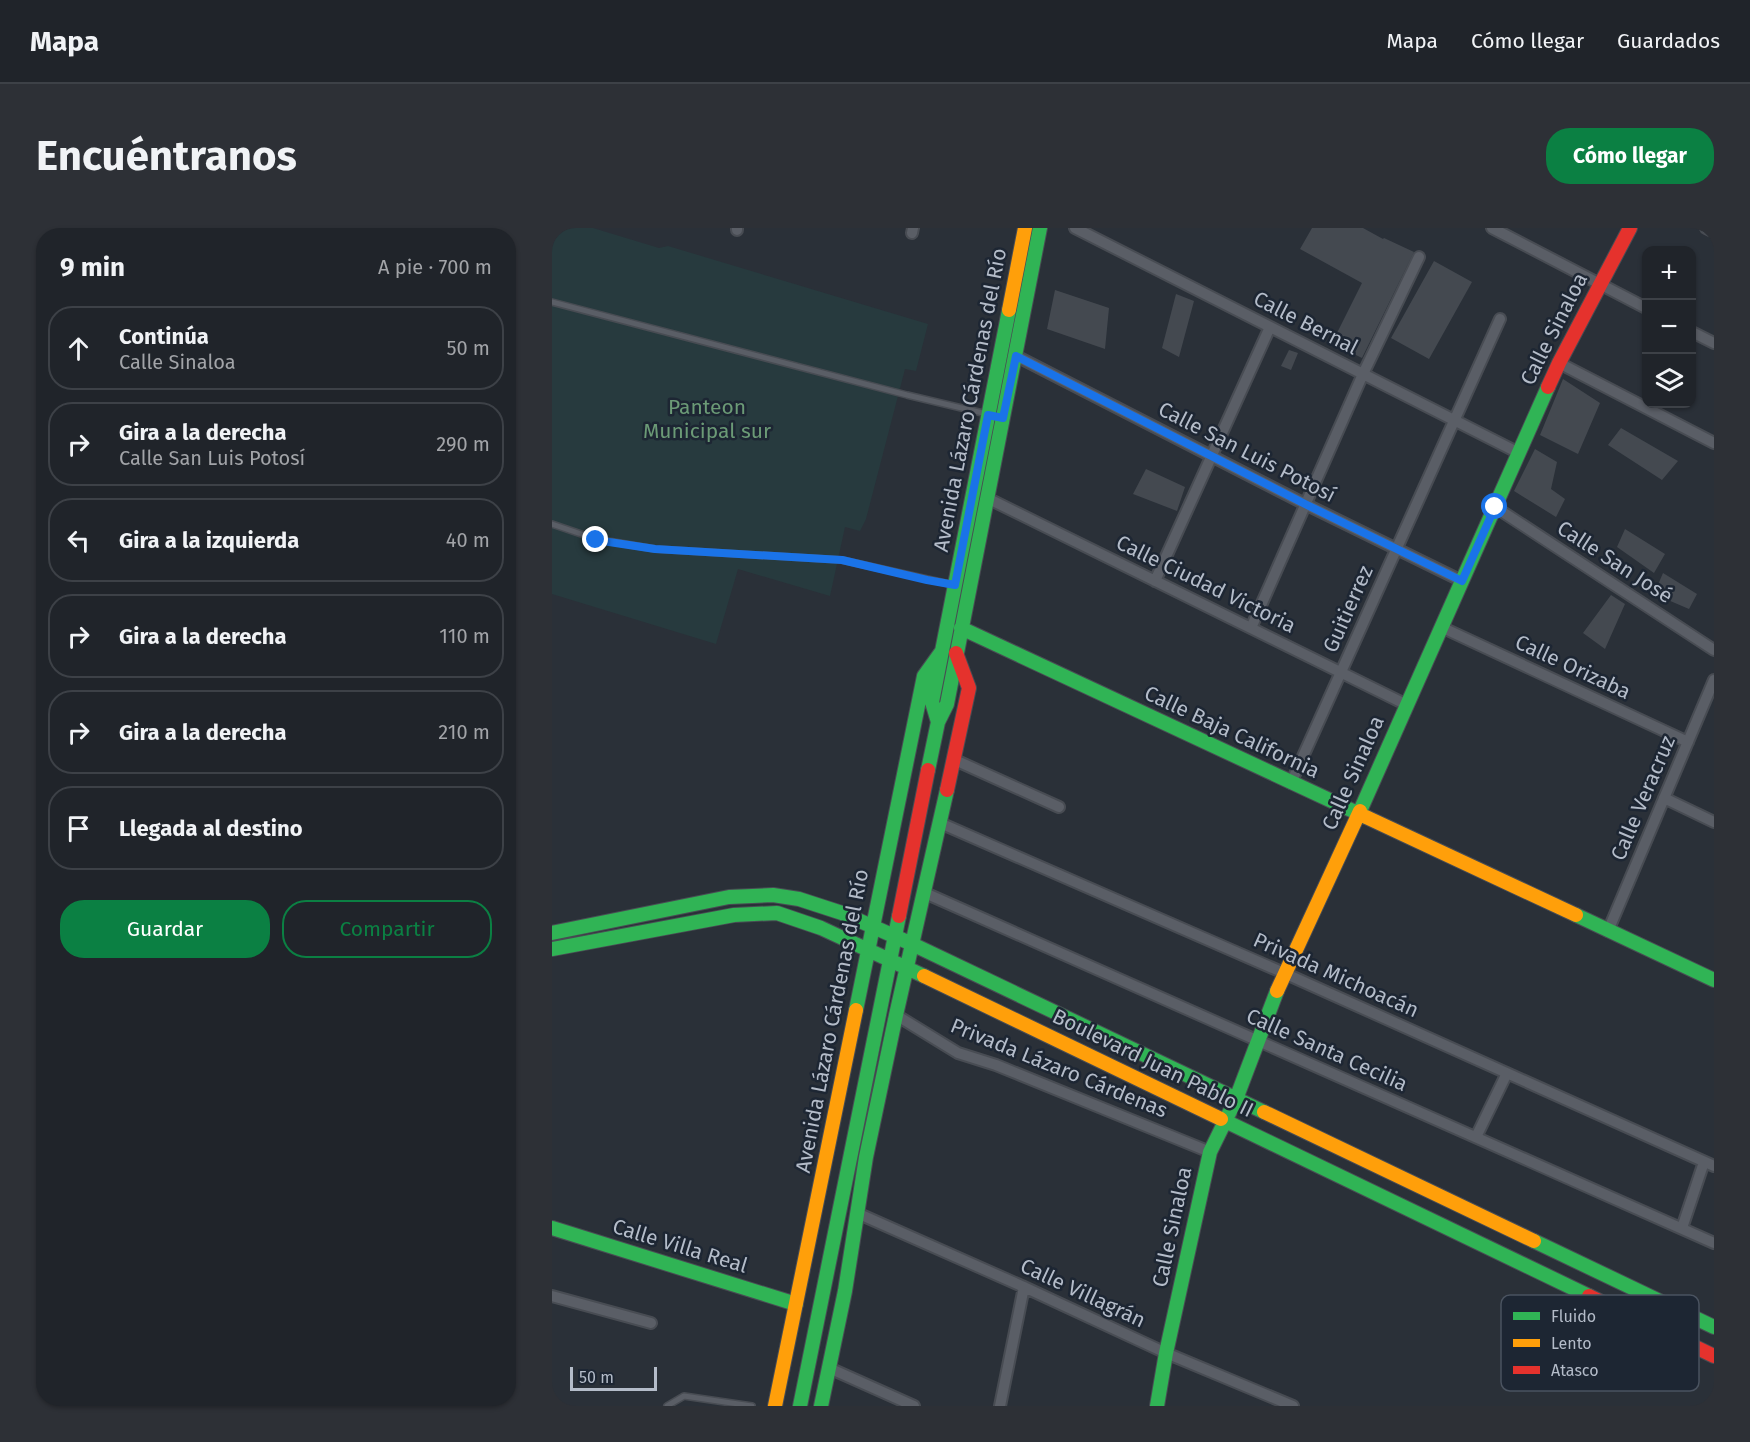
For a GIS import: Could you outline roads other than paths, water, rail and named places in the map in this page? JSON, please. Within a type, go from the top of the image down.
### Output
[{"type":"main road","name":"Avenida Lázaro Cárdenas del Río","points":[[776,1406],[924,676],[949,652],[955,585],[1025,228]]},
{"type":"main road","name":"Avenida Lázaro Cárdenas del Río","points":[[800,1406],[938,722],[932,702],[949,652],[962,628],[1040,228]]},
{"type":"main road","name":"Calle Sinaloa","points":[[1157,1406],[1210,1152],[1236,1099],[1284,973],[1358,814],[1559,363],[1630,228]]},
{"type":"main road","name":"Calle Baja California","points":[[962,628],[1714,980]]},
{"type":"main road","points":[[821,1406],[845,1291],[867,1157],[896,1015],[955,760],[969,688],[949,652]]},
{"type":"main road","name":"Boulevard Juan Pablo II","points":[[552,933],[729,897],[757,895],[797,898],[834,910],[912,944],[1647,1295]]},
{"type":"main road","name":"Boulevard Juan Pablo II","points":[[552,949],[734,915],[777,914],[821,928],[1587,1295]]},
{"type":"main road","name":"Calle Villa Real","points":[[552,1228],[796,1304]]},
{"type":"main road","name":"Boulevard Juan Pablo II","points":[[1699,1320],[1714,1327]]},
{"type":"main road","name":"Boulevard Juan Pablo II","points":[[1699,1349],[1714,1356]]},
{"type":"street","name":"Calle Bernal","points":[[1075,228],[1519,453]]},
{"type":"street","points":[[1492,228],[1642,305]]},
{"type":"street","points":[[1706,228],[1714,232]]},
{"type":"street","points":[[1251,628],[1363,374],[1419,257]]},
{"type":"street","name":"Guitierrez","points":[[1291,783],[1500,319]]},
{"type":"street","points":[[1155,581],[1270,327]]},
{"type":"street","points":[[1696,334],[1714,343]]},
{"type":"street","name":"Calle San Luis Potosí","points":[[1016,356],[1396,550],[1462,581]]},
{"type":"street","points":[[1559,363],[1714,442]]},
{"type":"street","name":"Calle Ciudad Victoria","points":[[987,498],[1407,705]]},
{"type":"street","name":"Calle San José","points":[[1495,507],[1714,650]]},
{"type":"street","name":"Calle Orizaba","points":[[1442,627],[1688,742]]},
{"type":"street","name":"Calle Veracruz","points":[[1608,931],[1714,680]]},
{"type":"street","points":[[955,760],[1059,807]]},
{"type":"street","points":[[1664,798],[1714,822]]},
{"type":"street","name":"Privada Michoacán","points":[[940,823],[1284,973],[1709,1164]]},
{"type":"street","name":"Calle Santa Cecilia","points":[[925,893],[1714,1243]]},
{"type":"street","name":"Privada Lázaro Cárdenas","points":[[896,1015],[958,1053],[996,1065],[1210,1152]]},
{"type":"street","points":[[1476,1137],[1507,1073]]},
{"type":"street","points":[[1682,1228],[1709,1164]]},
{"type":"street","name":"Calle Villagrán","points":[[858,1214],[1167,1353],[1293,1406]]},
{"type":"street","points":[[1000,1406],[1024,1287]]},
{"type":"street","points":[[552,1296],[651,1323]]},
{"type":"street","points":[[829,1368],[914,1406]]},
{"type":"lane","points":[[552,302],[1003,418]]},
{"type":"lane","points":[[552,524],[596,540],[655,549],[842,560],[955,585]]},
{"type":"lane","points":[[667,1406],[684,1396],[752,1406]]},
{"type":"park label","name":"Panteon Municipal sur","points":[[707,419]]}]
